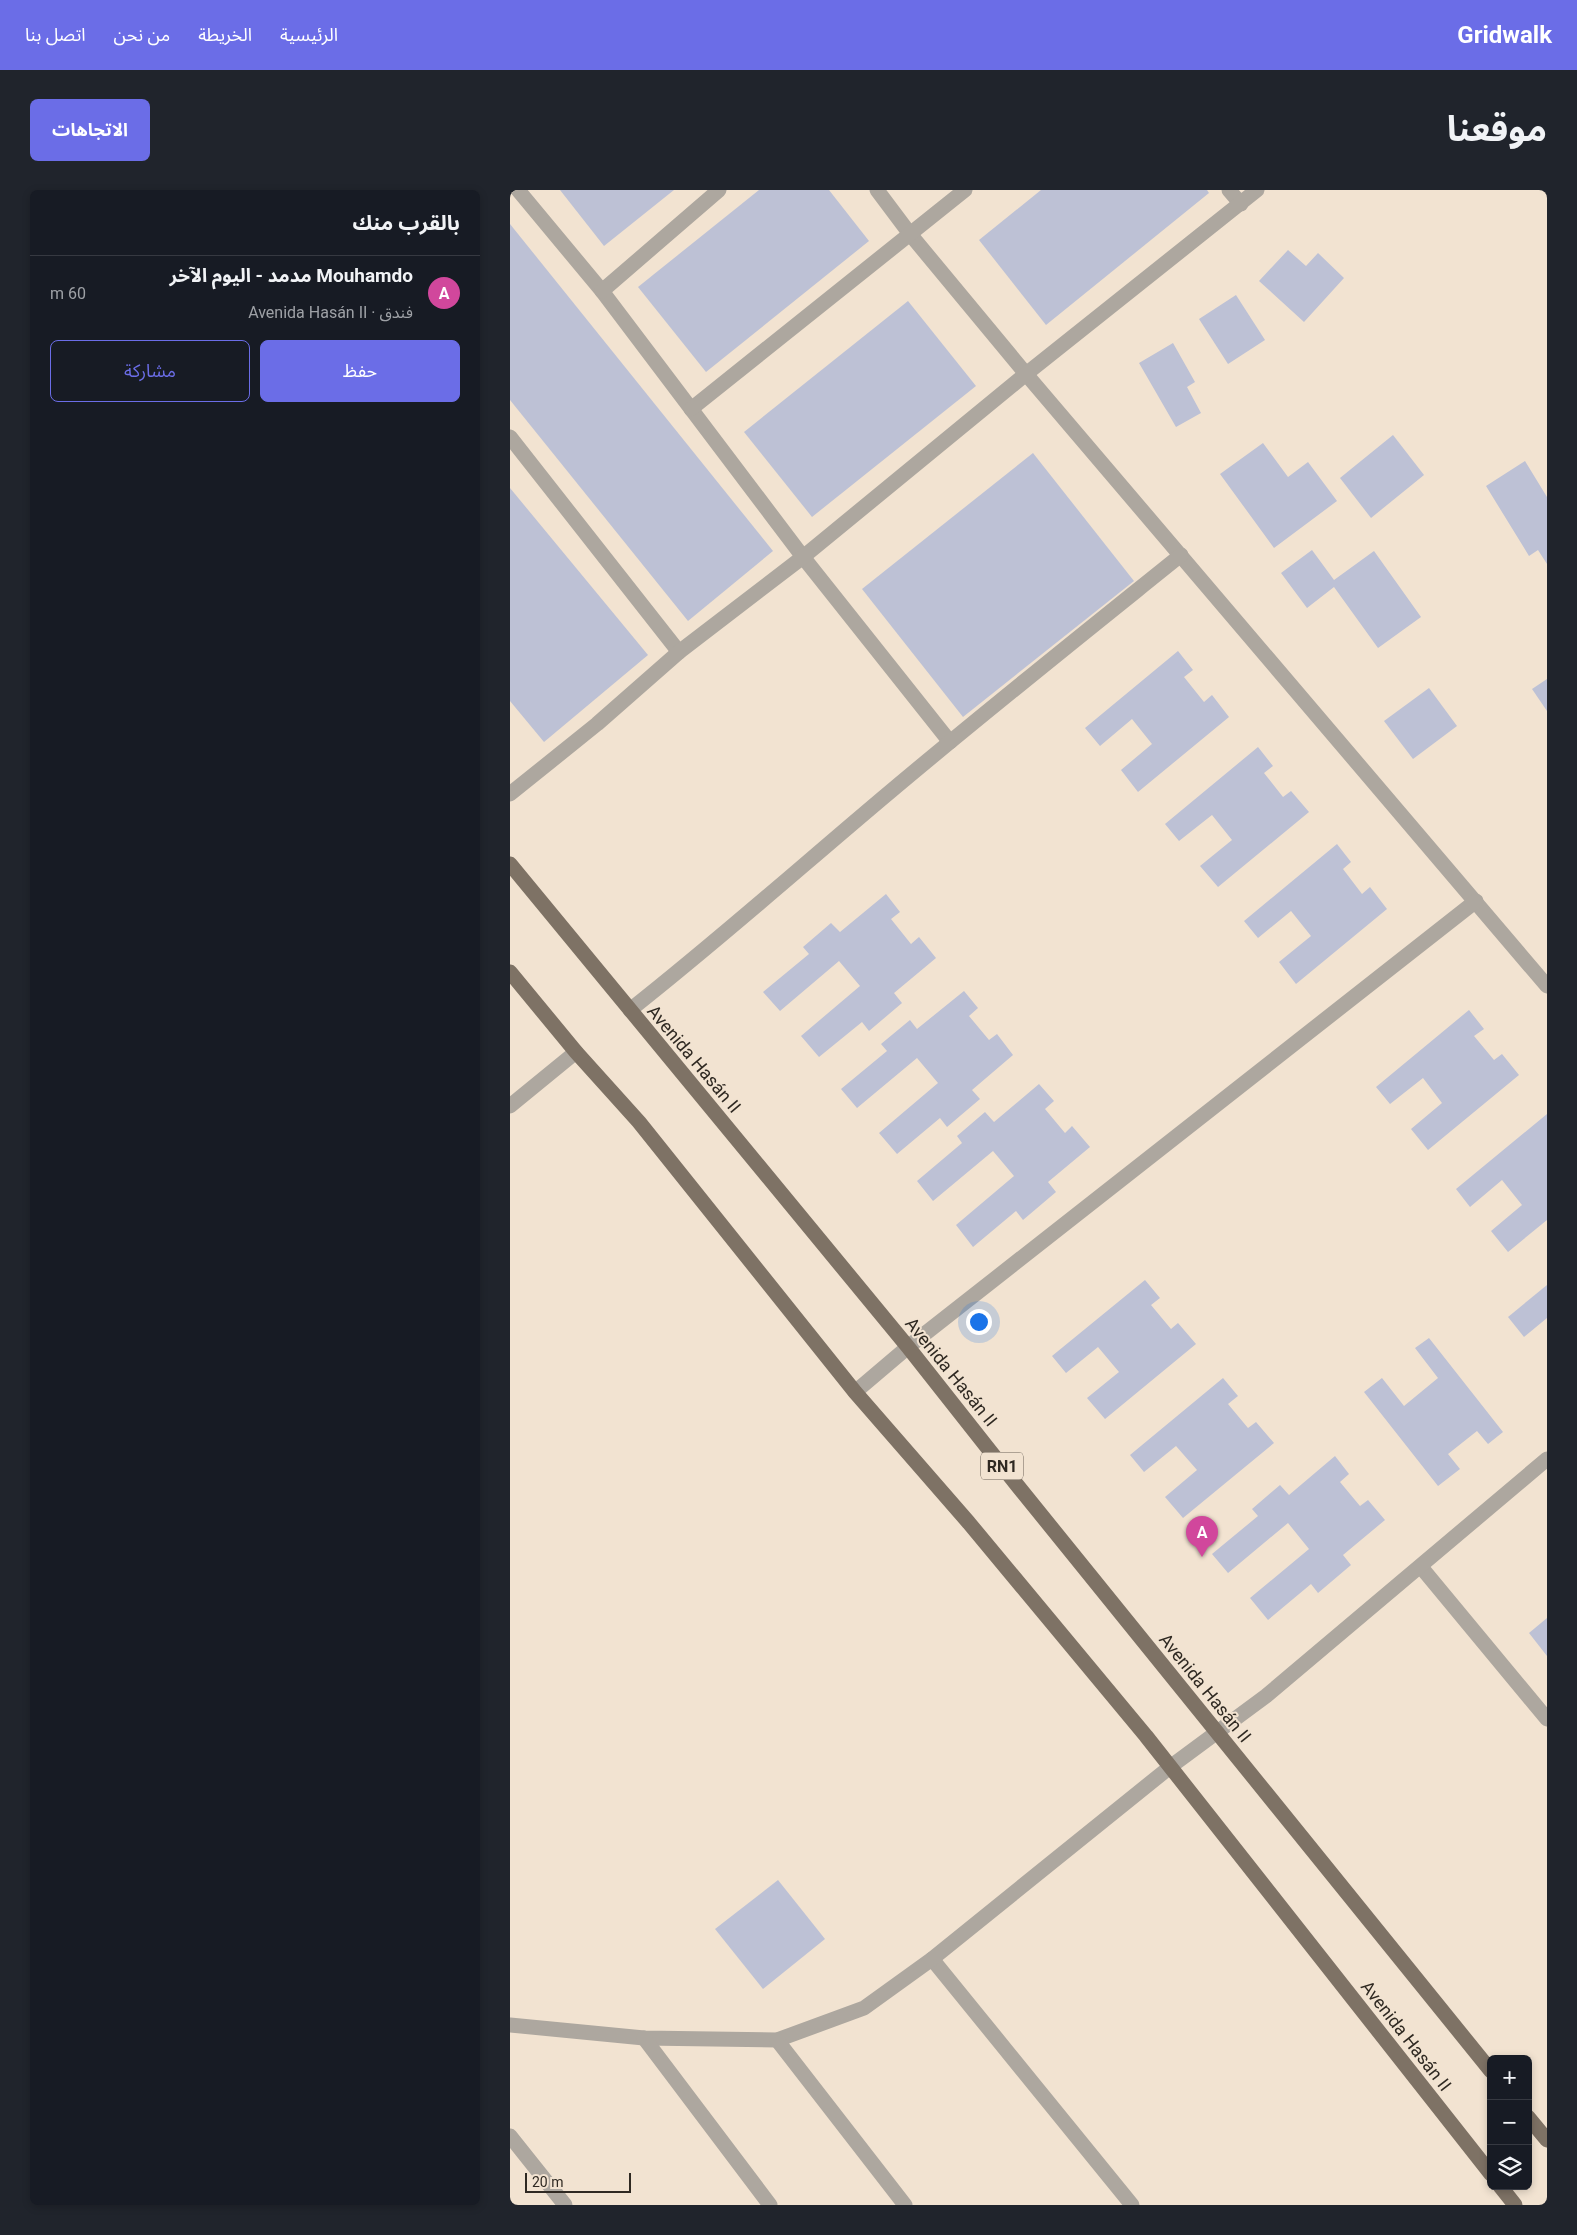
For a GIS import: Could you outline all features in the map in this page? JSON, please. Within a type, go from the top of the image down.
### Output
[{"type":"main road","name":"Avenida Hasán II","points":[[510,864],[908,1347],[1017,1485],[1487,2066]]},
{"type":"main road","name":"Avenida Hasán II","points":[[510,972],[576,1052],[639,1122],[855,1392],[969,1523],[1170,1767],[1487,2169]]},
{"type":"main road","points":[[1532,2122],[1547,2140]]},
{"type":"main road","points":[[1503,2190],[1515,2205]]},
{"type":"street","points":[[518,190],[602,291],[803,557],[950,742]]},
{"type":"street","points":[[602,291],[719,190]]},
{"type":"street","points":[[877,190],[910,234],[1026,374],[1547,986]]},
{"type":"street","points":[[691,409],[965,190]]},
{"type":"street","points":[[1229,190],[1241,204]]},
{"type":"street","points":[[510,794],[597,724],[678,652],[803,557],[1026,374],[1257,190]]},
{"type":"street","points":[[510,437],[678,652]]},
{"type":"street","points":[[630,1010],[704,950],[950,742],[1181,555]]},
{"type":"street","points":[[855,1392],[908,1347],[1476,901]]},
{"type":"street","points":[[510,1106],[576,1052]]},
{"type":"street","points":[[510,2025],[644,2038],[777,2040],[864,2008],[932,1960],[1170,1767],[1266,1696],[1547,1459]]},
{"type":"street","points":[[1420,1567],[1547,1719]]},
{"type":"street","points":[[932,1960],[1132,2205]]},
{"type":"street","points":[[644,2038],[770,2205]]},
{"type":"street","points":[[777,2040],[905,2205]]},
{"type":"street","points":[[510,2136],[565,2205]]},
{"type":"building","points":[[560,190],[674,190],[604,246]]},
{"type":"building","points":[[759,190],[829,190],[869,241],[706,372],[638,287]]},
{"type":"building","points":[[1041,190],[1207,190],[1209,193],[1046,325],[979,240]]},
{"type":"building","points":[[510,224],[773,551],[688,621],[510,400]]},
{"type":"building","points":[[1288,250],[1306,266],[1318,253],[1344,278],[1304,322],[1259,281]]},
{"type":"building","points":[[1236,295],[1265,340],[1228,364],[1199,319]]},
{"type":"building","points":[[908,301],[976,386],[812,517],[744,432]]},
{"type":"building","points":[[1173,343],[1195,382],[1187,387],[1201,413],[1176,427],[1139,363]]},
{"type":"building","points":[[1393,435],[1424,475],[1371,518],[1340,478]]},
{"type":"building","points":[[1263,443],[1288,477],[1308,462],[1337,501],[1274,548],[1220,474]]},
{"type":"building","points":[[1033,453],[1134,581],[963,717],[862,589]]},
{"type":"building","points":[[1525,461],[1547,497],[1547,564],[1538,550],[1529,556],[1486,486]]},
{"type":"building","points":[[510,488],[648,655],[544,742],[510,701]]},
{"type":"building","points":[[1312,550],[1334,580],[1374,551],[1421,617],[1378,648],[1334,587],[1307,608],[1281,573]]},
{"type":"building","points":[[1178,651],[1193,670],[1184,677],[1204,702],[1212,695],[1229,717],[1138,792],[1121,770],[1152,744],[1132,719],[1100,746],[1085,728]]},
{"type":"building","points":[[1547,679],[1547,711],[1532,689]]},
{"type":"building","points":[[1429,688],[1457,726],[1413,759],[1384,721]]},
{"type":"building","points":[[1258,747],[1273,766],[1264,773],[1283,797],[1291,791],[1309,812],[1218,887],[1200,866],[1232,840],[1212,815],[1179,841],[1165,824]]},
{"type":"building","points":[[1337,844],[1351,862],[1343,869],[1362,894],[1370,887],[1387,909],[1296,984],[1279,962],[1311,936],[1291,911],[1258,938],[1244,921]]},
{"type":"building","points":[[886,894],[900,912],[891,919],[911,944],[919,937],[936,958],[894,993],[902,1003],[869,1031],[862,1022],[819,1057],[801,1036],[860,986],[839,961],[780,1011],[763,992],[809,954],[803,947],[831,923],[840,932]]},
{"type":"building","points":[[964,991],[978,1008],[969,1016],[989,1040],[997,1034],[1013,1055],[972,1090],[980,1099],[947,1127],[940,1118],[897,1154],[879,1133],[938,1083],[917,1058],[857,1108],[841,1089],[887,1051],[881,1044],[910,1020],[917,1029]]},
{"type":"building","points":[[1469,1010],[1484,1029],[1474,1036],[1494,1060],[1502,1054],[1519,1075],[1428,1150],[1411,1129],[1442,1103],[1423,1078],[1390,1104],[1376,1087]]},
{"type":"building","points":[[1039,1084],[1054,1101],[1045,1109],[1065,1133],[1072,1126],[1090,1147],[1048,1182],[1056,1192],[1023,1220],[1016,1211],[973,1247],[956,1225],[1014,1176],[993,1151],[933,1201],[917,1181],[962,1143],[957,1136],[985,1112],[994,1122]]},
{"type":"building","points":[[1547,1114],[1547,1220],[1508,1252],[1491,1231],[1522,1205],[1502,1180],[1470,1207],[1456,1189]]},
{"type":"building","points":[[1145,1280],[1160,1298],[1151,1305],[1171,1329],[1178,1323],[1196,1344],[1105,1419],[1087,1398],[1119,1372],[1098,1347],[1066,1373],[1052,1356]]},
{"type":"building","points":[[1547,1285],[1547,1318],[1524,1337],[1508,1317]]},
{"type":"building","points":[[1429,1338],[1503,1432],[1488,1444],[1477,1431],[1448,1454],[1460,1469],[1438,1486],[1364,1392],[1382,1378],[1404,1406],[1438,1378],[1415,1348]]},
{"type":"building","points":[[1223,1378],[1238,1396],[1228,1404],[1248,1428],[1256,1422],[1274,1443],[1183,1518],[1165,1497],[1197,1470],[1176,1446],[1144,1472],[1130,1455]]},
{"type":"building","points":[[1335,1456],[1349,1474],[1340,1482],[1360,1506],[1368,1500],[1385,1520],[1343,1555],[1351,1565],[1318,1593],[1311,1584],[1268,1620],[1250,1598],[1309,1549],[1288,1523],[1228,1573],[1212,1554],[1258,1516],[1252,1509],[1280,1485],[1289,1495]]},
{"type":"building","points":[[1547,1618],[1547,1656],[1529,1633]]},
{"type":"building","points":[[778,1880],[825,1939],[763,1989],[715,1929]]},
{"type":"place","name":"Mouhamdo مدمد - اليوم الآخر","points":[[1202,1557]]}]
